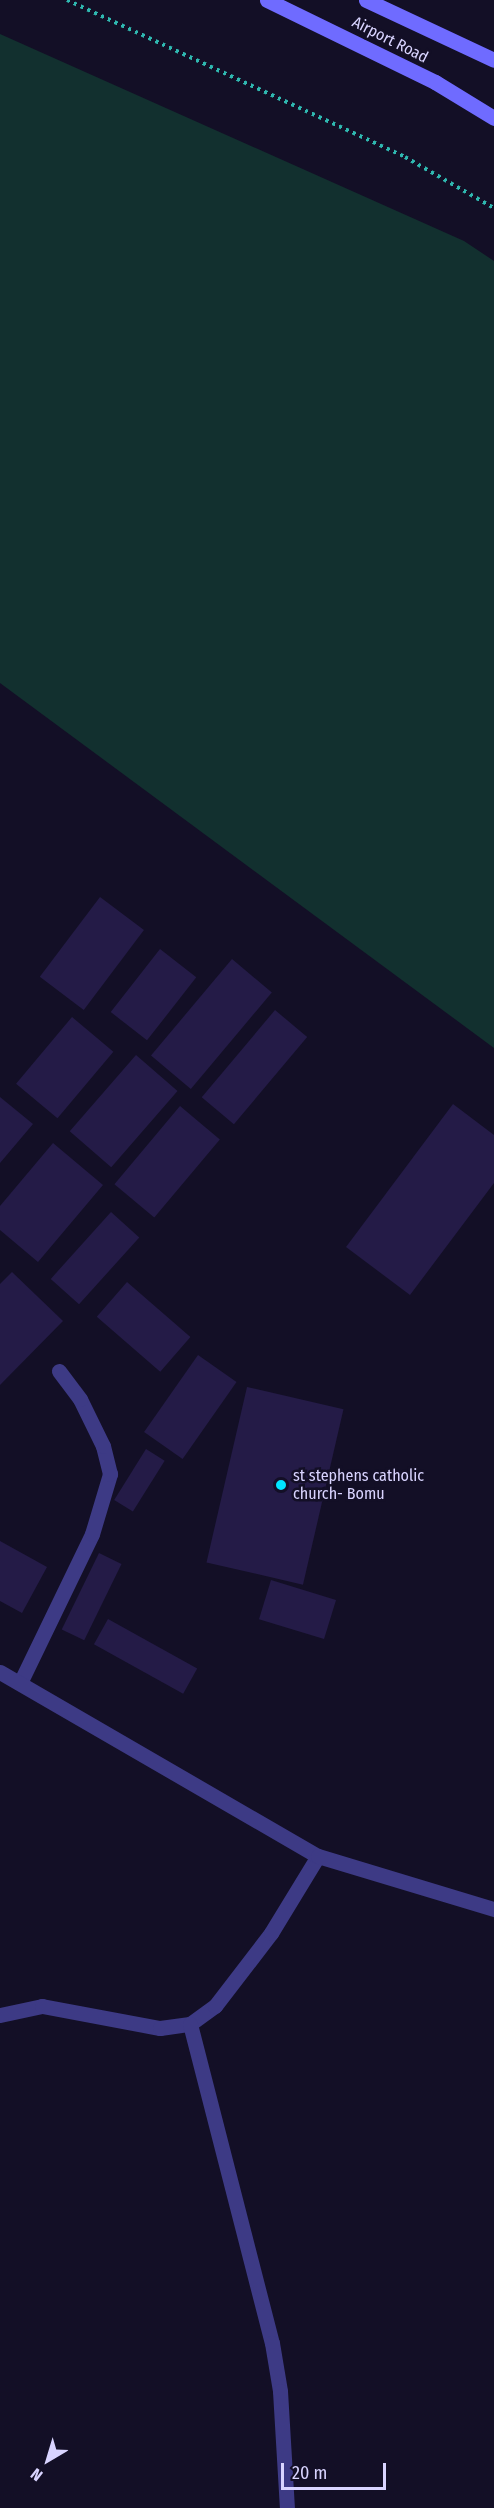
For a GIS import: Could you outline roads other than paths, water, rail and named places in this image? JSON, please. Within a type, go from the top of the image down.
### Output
[{"type":"main road","name":"Airport Road","points":[[267,0],[435,82],[494,118]]},
{"type":"main road","name":"Airport Road","points":[[366,0],[494,60]]},
{"type":"street","points":[[20,1683],[92,1534],[110,1474],[104,1446],[80,1399],[59,1371]]},
{"type":"street","points":[[0,1672],[318,1856],[494,1909]]},
{"type":"street","points":[[0,2015],[42,2006],[160,2028],[190,2024],[215,2007],[271,1933],[318,1856]]},
{"type":"street","points":[[190,2024],[272,2343],[280,2391],[287,2508]]},
{"type":"place","name":"st stephens catholic church- Bomu","points":[[281,1485]]}]
